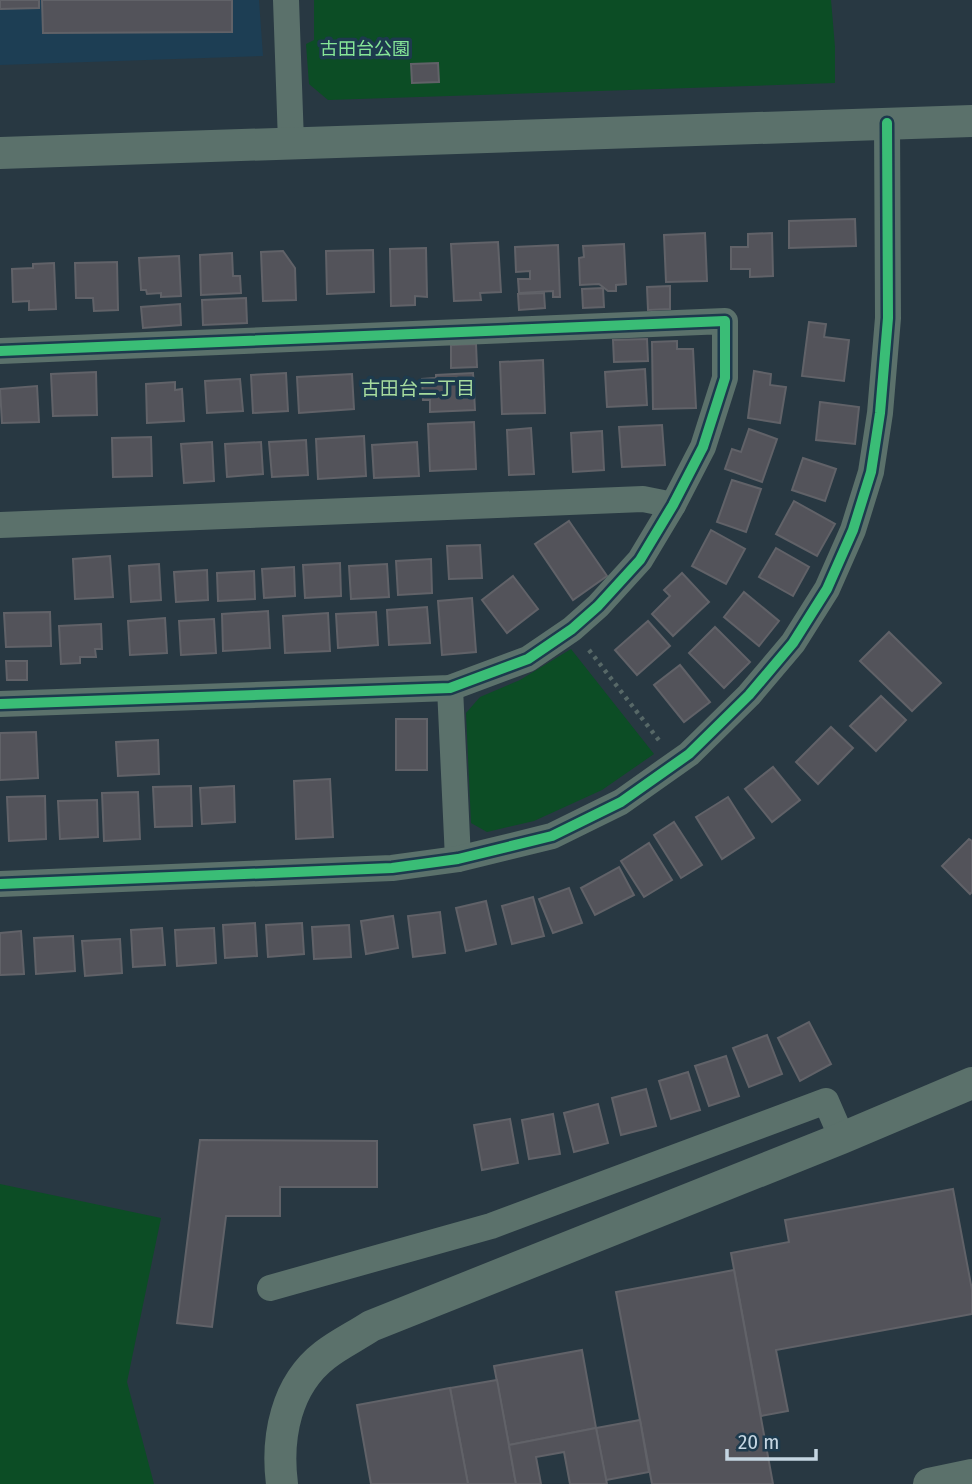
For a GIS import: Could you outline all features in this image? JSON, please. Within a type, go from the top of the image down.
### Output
[{"type":"street","points":[[286,0],[291,142]]},
{"type":"street","points":[[0,153],[972,121]]},
{"type":"street","points":[[0,884],[393,868],[458,859],[552,836],[621,802],[689,754],[749,695],[793,643],[827,589],[853,530],[868,484],[880,413],[888,318],[887,123]]},
{"type":"street","points":[[0,351],[724,321],[725,378],[703,447],[640,560],[598,606],[572,629],[528,659],[450,688],[0,704]]},
{"type":"street","points":[[0,525],[643,499],[673,505]]},
{"type":"street","points":[[450,688],[458,859]]},
{"type":"street","points":[[282,1484],[282,1425],[295,1389],[324,1356],[372,1326],[842,1138],[972,1083]]},
{"type":"street","points":[[270,1288],[491,1226],[826,1101],[842,1138]]},
{"type":"street","points":[[929,1484],[972,1475]]},
{"type":"path","points":[[572,629],[668,752]]},
{"type":"shaded area","points":[[0,0],[259,0],[263,56],[0,65]]},
{"type":"green space","name":"古田台公園","points":[[314,0],[831,0],[835,83],[328,100],[309,84],[306,44],[314,40]]},
{"type":"green space","points":[[571,649],[654,754],[602,790],[534,821],[487,832],[471,823],[466,713],[480,697],[520,680]]},
{"type":"green space","points":[[0,1184],[161,1218],[127,1382],[154,1484],[0,1484]]},
{"type":"building","points":[[0,0],[39,0],[39,8],[0,9]]},
{"type":"building","points":[[42,0],[232,0],[232,32],[43,33]]},
{"type":"building","points":[[438,63],[439,82],[412,83],[411,64]]},
{"type":"building","points":[[855,219],[856,246],[789,248],[789,221]]},
{"type":"building","points":[[705,233],[707,281],[666,282],[664,235]]},
{"type":"building","points":[[772,233],[773,276],[750,277],[750,269],[731,269],[731,247],[748,247],[748,234]]},
{"type":"building","points":[[498,242],[501,292],[480,293],[481,300],[454,301],[451,244]]},
{"type":"building","points":[[624,244],[626,284],[616,285],[616,291],[608,291],[599,284],[580,285],[579,258],[584,257],[583,246]]},
{"type":"building","points":[[558,245],[560,297],[553,297],[553,291],[519,293],[518,279],[530,279],[530,271],[516,272],[515,247]]},
{"type":"building","points":[[426,248],[427,297],[415,296],[415,305],[391,306],[390,249]]},
{"type":"building","points":[[373,250],[374,292],[327,294],[326,251]]},
{"type":"building","points":[[283,251],[295,268],[296,300],[263,301],[261,252]]},
{"type":"building","points":[[232,253],[233,276],[240,276],[241,293],[201,295],[200,255]]},
{"type":"building","points":[[179,256],[181,296],[161,297],[161,293],[147,294],[146,290],[141,290],[139,258]]},
{"type":"building","points":[[117,262],[118,310],[94,311],[93,298],[76,298],[75,263]]},
{"type":"building","points":[[54,263],[56,309],[29,310],[29,301],[13,302],[12,269]]},
{"type":"building","points":[[670,286],[670,309],[648,310],[647,287]]},
{"type":"building","points":[[603,288],[604,307],[583,308],[582,289]]},
{"type":"building","points":[[544,293],[545,308],[519,310],[518,294]]},
{"type":"building","points":[[246,298],[247,323],[203,325],[202,300]]},
{"type":"building","points":[[180,304],[181,325],[143,328],[141,307]]},
{"type":"building","points":[[809,322],[826,324],[824,337],[849,340],[844,381],[802,376]]},
{"type":"building","points":[[647,339],[648,361],[614,362],[613,340]]},
{"type":"building","points":[[677,341],[677,349],[693,349],[696,408],[653,409],[652,342]]},
{"type":"building","points":[[476,344],[477,367],[451,368],[451,345]]},
{"type":"building","points":[[543,360],[545,413],[502,414],[500,362]]},
{"type":"building","points":[[645,369],[647,405],[607,407],[605,372]]},
{"type":"building","points":[[754,371],[771,374],[770,385],[786,387],[780,423],[748,418]]},
{"type":"building","points":[[96,372],[97,415],[53,416],[51,374]]},
{"type":"building","points":[[286,373],[288,411],[253,413],[251,375]]},
{"type":"building","points":[[473,373],[475,410],[430,412],[430,400],[423,400],[422,379],[436,378],[436,375]]},
{"type":"building","points":[[352,374],[354,409],[299,413],[297,377]]},
{"type":"building","points":[[240,379],[243,411],[207,413],[205,381]]},
{"type":"building","points":[[175,382],[175,390],[182,389],[184,421],[147,423],[146,384]]},
{"type":"building","points":[[37,386],[39,422],[2,423],[0,389]]},
{"type":"building","points":[[820,402],[859,407],[855,444],[816,440]]},
{"type":"building","points":[[474,422],[476,469],[430,471],[428,424]]},
{"type":"building","points":[[662,425],[665,465],[622,467],[619,427]]},
{"type":"building","points":[[531,428],[534,474],[509,475],[507,430]]},
{"type":"building","points":[[749,429],[777,439],[762,482],[725,469],[732,449],[741,452]]},
{"type":"building","points":[[602,431],[604,470],[573,472],[571,433]]},
{"type":"building","points":[[364,436],[366,476],[318,479],[316,439]]},
{"type":"building","points":[[151,437],[152,476],[113,477],[112,438]]},
{"type":"building","points":[[306,440],[308,475],[272,477],[269,442]]},
{"type":"building","points":[[212,442],[214,481],[184,483],[181,444]]},
{"type":"building","points":[[261,442],[263,474],[227,477],[225,444]]},
{"type":"building","points":[[417,442],[419,476],[374,478],[372,445]]},
{"type":"building","points":[[803,458],[836,469],[825,501],[792,490]]},
{"type":"building","points":[[732,480],[761,489],[746,532],[717,522]]},
{"type":"building","points":[[794,501],[835,524],[817,556],[776,534]]},
{"type":"building","points":[[569,521],[607,576],[573,600],[535,544]]},
{"type":"building","points":[[711,530],[745,549],[726,584],[692,566]]},
{"type":"building","points":[[480,545],[482,578],[449,579],[447,546]]},
{"type":"building","points":[[776,548],[809,567],[793,596],[759,577]]},
{"type":"building","points":[[110,556],[113,597],[75,599],[73,559]]},
{"type":"building","points":[[431,559],[432,593],[398,595],[396,561]]},
{"type":"building","points":[[340,563],[341,596],[305,598],[303,565]]},
{"type":"building","points":[[159,564],[161,600],[131,602],[129,566]]},
{"type":"building","points":[[387,564],[389,597],[351,599],[349,566]]},
{"type":"building","points":[[294,567],[295,596],[264,598],[262,569]]},
{"type":"building","points":[[207,570],[208,600],[176,602],[174,572]]},
{"type":"building","points":[[254,571],[255,599],[218,601],[217,573]]},
{"type":"building","points":[[682,573],[709,602],[673,636],[652,614],[670,596],[664,590]]},
{"type":"building","points":[[513,576],[538,609],[507,633],[482,600]]},
{"type":"building","points":[[744,592],[779,621],[759,646],[724,617]]},
{"type":"building","points":[[472,598],[476,652],[442,655],[438,601]]},
{"type":"building","points":[[427,607],[430,643],[389,645],[387,610]]},
{"type":"building","points":[[268,611],[270,648],[223,651],[222,614]]},
{"type":"building","points":[[50,612],[51,646],[6,647],[4,613]]},
{"type":"building","points":[[376,612],[378,645],[338,648],[336,614]]},
{"type":"building","points":[[328,613],[330,651],[285,653],[283,616]]},
{"type":"building","points":[[165,618],[167,653],[130,655],[128,621]]},
{"type":"building","points":[[214,619],[216,653],[181,655],[179,621]]},
{"type":"building","points":[[648,621],[670,646],[637,675],[615,650]]},
{"type":"building","points":[[101,624],[102,649],[95,649],[96,657],[80,657],[80,663],[61,664],[59,626]]},
{"type":"building","points":[[715,627],[750,662],[724,688],[689,653]]},
{"type":"building","points":[[889,632],[941,683],[912,711],[860,661]]},
{"type":"building","points":[[6,661],[27,661],[27,680],[7,680]]},
{"type":"building","points":[[680,665],[710,702],[684,722],[654,685]]},
{"type":"building","points":[[881,696],[906,720],[876,751],[850,726]]},
{"type":"building","points":[[396,719],[427,719],[427,770],[396,770]]},
{"type":"building","points":[[831,727],[853,748],[818,784],[796,762]]},
{"type":"building","points":[[36,732],[38,778],[0,780],[0,733]]},
{"type":"building","points":[[158,740],[159,774],[118,776],[116,742]]},
{"type":"building","points":[[773,767],[800,800],[772,822],[745,789]]},
{"type":"building","points":[[330,779],[333,837],[296,839],[294,781]]},
{"type":"building","points":[[191,786],[192,826],[155,827],[153,787]]},
{"type":"building","points":[[234,786],[235,822],[202,824],[200,788]]},
{"type":"building","points":[[138,792],[140,839],[104,841],[102,793]]},
{"type":"building","points":[[45,796],[46,839],[9,841],[7,797]]},
{"type":"building","points":[[728,797],[754,838],[722,859],[696,817]]},
{"type":"building","points":[[97,800],[98,837],[60,839],[58,801]]},
{"type":"building","points":[[674,822],[702,865],[681,878],[654,835]]},
{"type":"building","points":[[969,839],[972,841],[970,894],[942,866]]},
{"type":"building","points":[[649,843],[672,880],[644,897],[621,861]]},
{"type":"building","points":[[619,867],[634,895],[595,915],[581,888]]},
{"type":"building","points":[[569,888],[582,923],[553,933],[539,899]]},
{"type":"building","points":[[533,897],[544,936],[512,944],[502,906]]},
{"type":"building","points":[[486,901],[496,944],[466,951],[456,908]]},
{"type":"building","points":[[440,912],[445,953],[413,957],[408,916]]},
{"type":"building","points":[[393,916],[398,948],[366,954],[361,921]]},
{"type":"building","points":[[255,923],[257,956],[225,958],[223,925]]},
{"type":"building","points":[[302,923],[304,954],[268,957],[266,925]]},
{"type":"building","points":[[349,925],[351,957],[314,959],[312,927]]},
{"type":"building","points":[[162,928],[165,965],[133,967],[131,930]]},
{"type":"building","points":[[214,928],[216,963],[177,966],[175,930]]},
{"type":"building","points":[[21,931],[24,974],[0,975],[0,933]]},
{"type":"building","points":[[73,936],[75,971],[36,974],[34,938]]},
{"type":"building","points":[[120,939],[122,973],[85,976],[82,941]]},
{"type":"building","points":[[809,1022],[831,1064],[800,1081],[778,1038]]},
{"type":"building","points":[[767,1035],[782,1074],[749,1087],[733,1048]]},
{"type":"building","points":[[726,1056],[739,1096],[709,1106],[695,1066]]},
{"type":"building","points":[[688,1072],[700,1110],[671,1119],[659,1081]]},
{"type":"building","points":[[646,1089],[656,1126],[621,1135],[612,1098]]},
{"type":"building","points":[[598,1104],[608,1143],[574,1152],[564,1113]]},
{"type":"building","points":[[553,1114],[560,1154],[529,1159],[522,1120]]},
{"type":"building","points":[[510,1119],[518,1163],[482,1170],[474,1125]]},
{"type":"building","points":[[200,1140],[377,1141],[377,1187],[280,1187],[280,1216],[226,1216],[212,1327],[177,1323]]},
{"type":"building","points":[[953,1189],[972,1290],[972,1314],[776,1350],[788,1411],[761,1416],[731,1253],[789,1242],[785,1220]]},
{"type":"building","points":[[734,1270],[773,1484],[652,1484],[616,1292]]},
{"type":"building","points":[[582,1350],[596,1428],[509,1445],[494,1366]]},
{"type":"building","points":[[497,1380],[516,1484],[468,1484],[450,1388]]},
{"type":"building","points":[[450,1388],[468,1484],[371,1484],[357,1405]]},
{"type":"building","points":[[640,1420],[649,1472],[606,1480],[596,1428]]},
{"type":"building","points":[[596,1428],[607,1484],[570,1484],[564,1452],[536,1457],[541,1484],[516,1484],[509,1445]]},
{"type":"cycle path","points":[[0,884],[392,868],[458,859],[552,836],[621,802],[689,754],[749,695],[793,643],[827,589],[853,530],[871,472],[880,413],[888,318],[887,123]]},
{"type":"cycle path","points":[[0,351],[725,321],[725,378],[703,447],[673,505],[640,560],[598,606],[572,629],[528,659],[450,688],[0,704]]},
{"type":"district","name":"古田台二丁目","points":[[418,388]]}]
